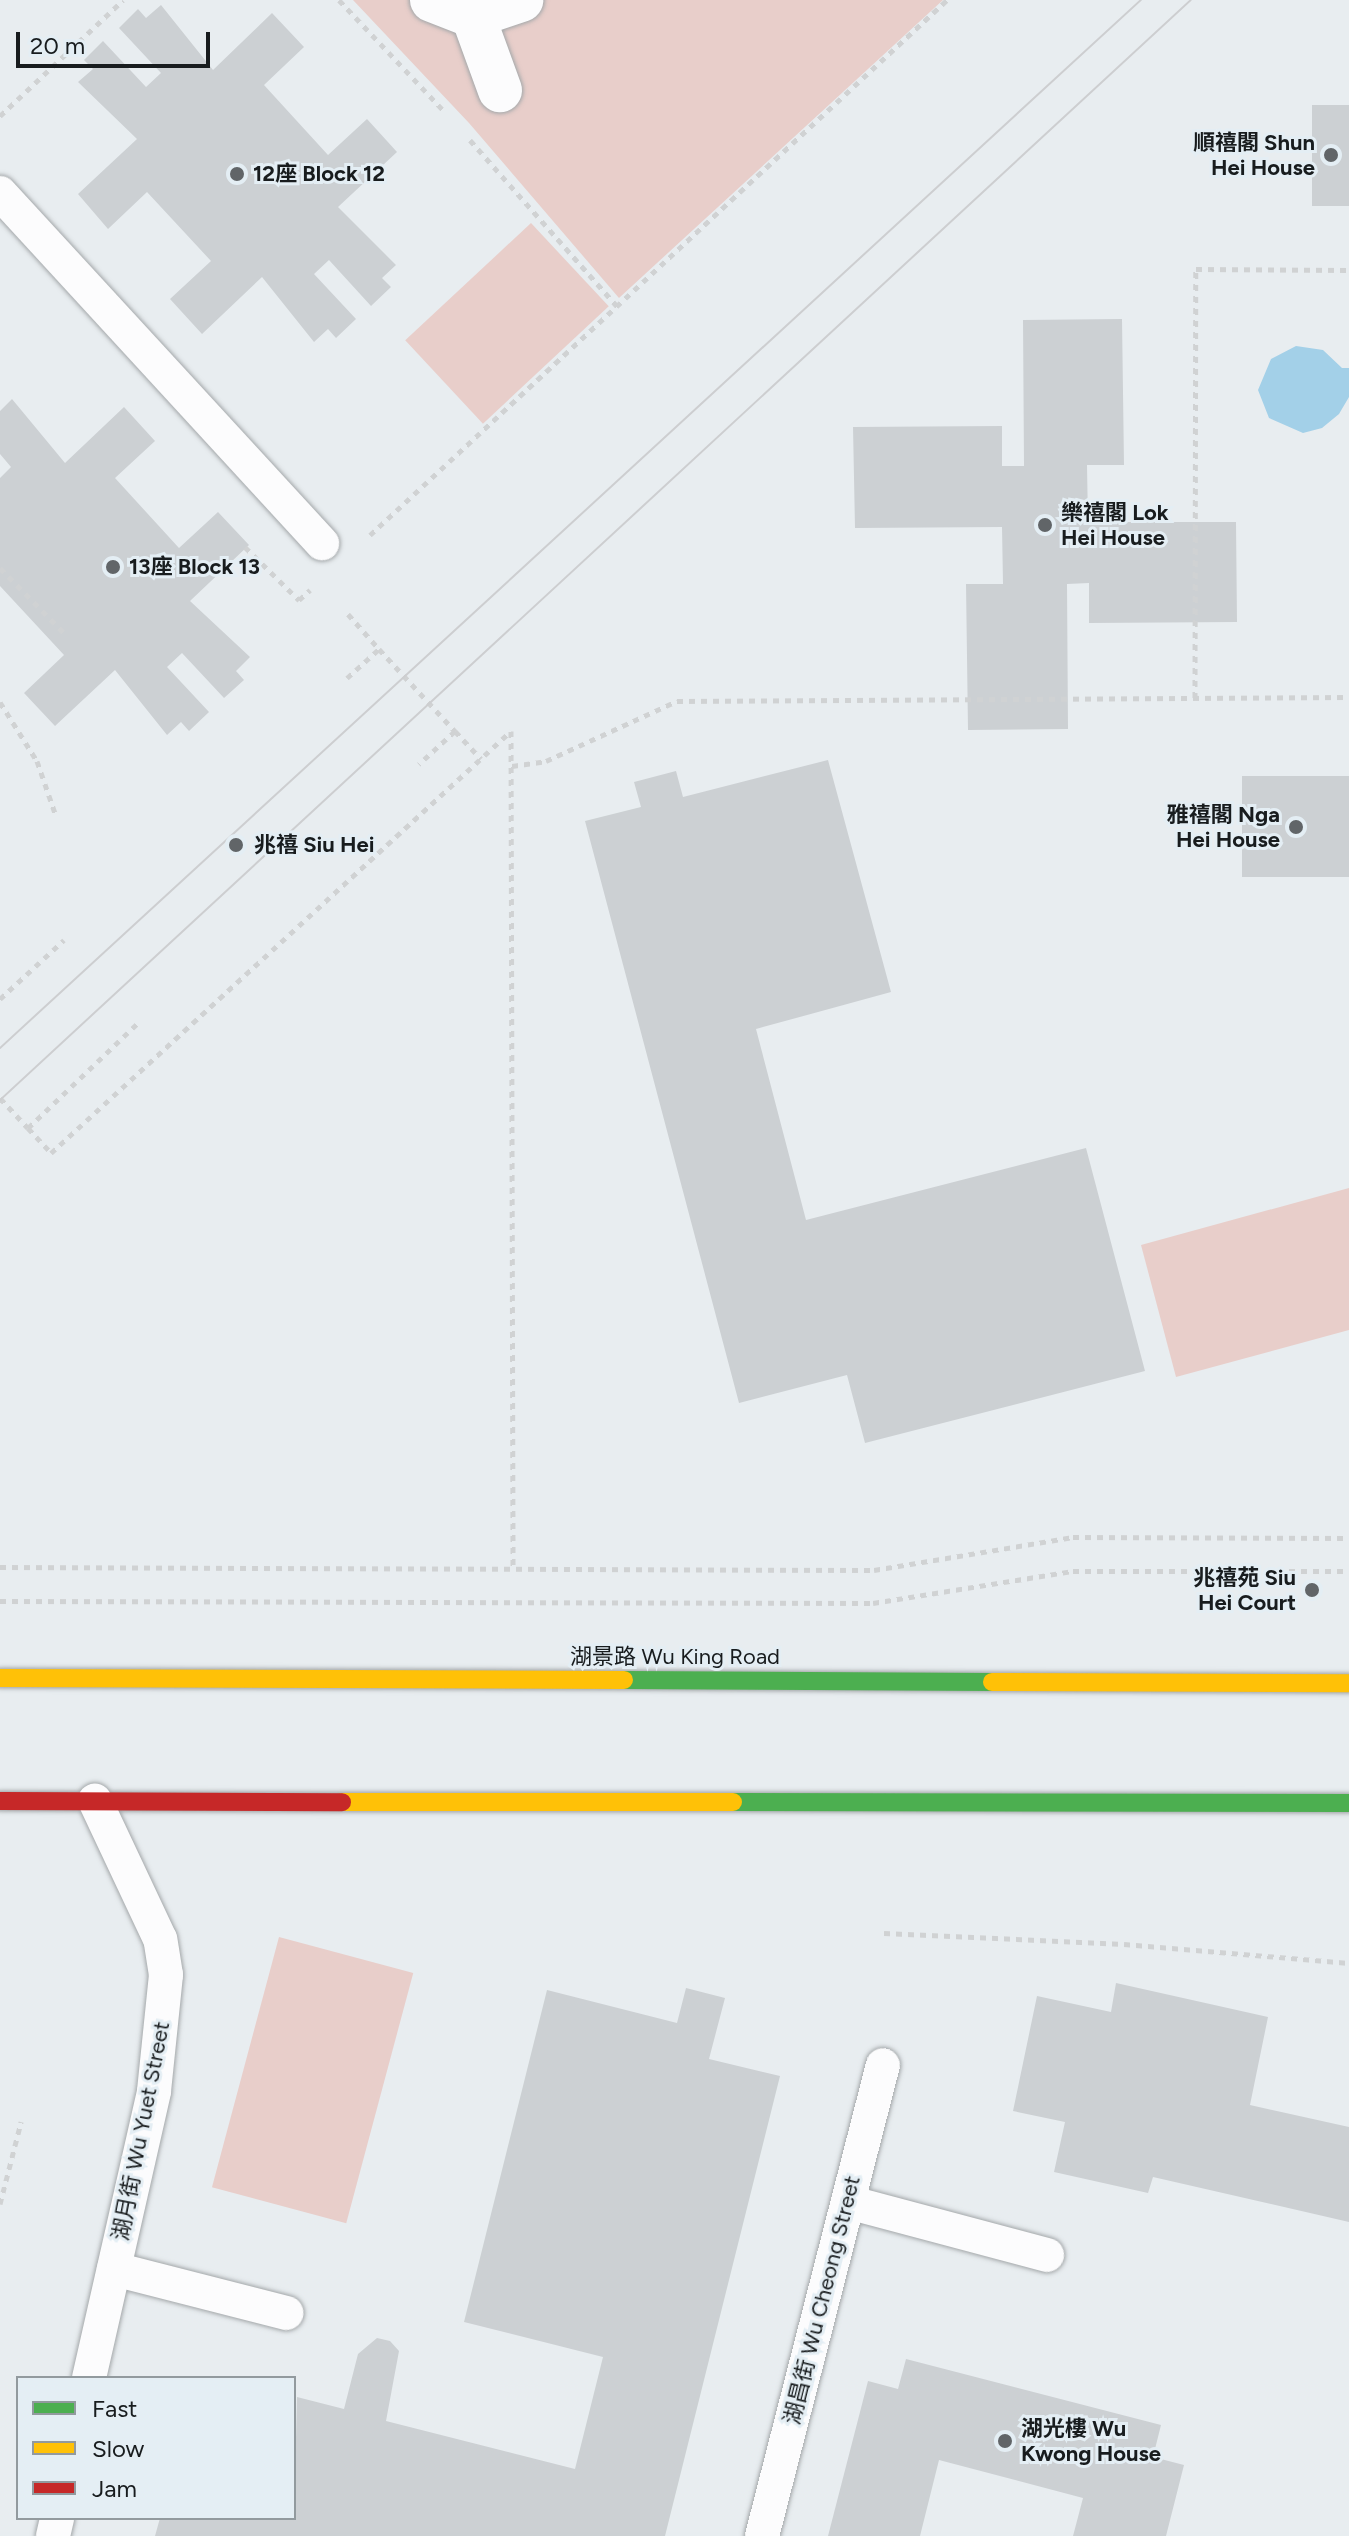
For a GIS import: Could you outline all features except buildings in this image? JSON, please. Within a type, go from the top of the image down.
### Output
[{"type":"main road","name":"湖景路 Wu King Road","points":[[0,1678],[1349,1683]]},
{"type":"main road","points":[[0,1801],[1349,1803]]},
{"type":"street","points":[[432,0],[473,16],[521,0]]},
{"type":"street","points":[[473,16],[500,90]]},
{"type":"lane","points":[[0,193],[322,543]]},
{"type":"lane","name":"湖月街 Wu Yuet Street","points":[[89,2376],[154,2091],[166,1975],[160,1939],[95,1801]]},
{"type":"lane","name":"湖昌街 Wu Cheong Street","points":[[762,2536],[883,2065]]},
{"type":"lane","points":[[848,2202],[1047,2255]]},
{"type":"lane","points":[[114,2269],[286,2313]]},
{"type":"path","points":[[0,116],[123,0]]},
{"type":"path","points":[[339,0],[450,117]]},
{"type":"path","points":[[358,547],[947,0]]},
{"type":"path","points":[[460,128],[618,307]]},
{"type":"path","points":[[1195,698],[1196,269],[1349,270]]},
{"type":"path","points":[[245,547],[299,600],[322,579]]},
{"type":"path","points":[[0,568],[64,633]]},
{"type":"path","points":[[348,614],[481,759]]},
{"type":"path","points":[[347,678],[379,649]]},
{"type":"path","points":[[512,766],[546,761],[677,701],[1349,697]]},
{"type":"path","points":[[0,702],[37,761],[56,816]]},
{"type":"path","points":[[419,764],[455,731]]},
{"type":"path","points":[[0,1098],[51,1153],[511,731],[513,1569]]},
{"type":"path","points":[[0,999],[64,940]]},
{"type":"path","points":[[28,1128],[139,1022]]},
{"type":"path","points":[[0,1567],[874,1570],[1073,1537],[1349,1538]]},
{"type":"path","points":[[0,1601],[873,1603],[1073,1571],[1349,1571]]},
{"type":"path","points":[[884,1933],[1124,1944],[1349,1963]]},
{"type":"path","points":[[0,2204],[21,2122]]},
{"type":"shaded area","points":[[353,0],[943,0],[619,298],[469,123]]},
{"type":"shaded area","points":[[531,223],[609,306],[483,424],[405,340]]},
{"type":"shaded area","points":[[1349,1188],[1349,1330],[1176,1377],[1141,1245]]},
{"type":"shaded area","points":[[279,1937],[413,1973],[346,2223],[212,2187]]},
{"type":"water","points":[[1296,346],[1323,350],[1342,368],[1349,368],[1349,397],[1339,414],[1322,428],[1303,433],[1269,418],[1258,390],[1271,359]]},
{"type":"tram line","points":[[0,1048],[1141,0]]},
{"type":"tram line","points":[[0,1100],[1191,0]]},
{"type":"traffic: fast","points":[[624,1680],[992,1682]]},
{"type":"traffic: fast","points":[[733,1802],[1349,1803]]},
{"type":"traffic: slow","points":[[0,1678],[624,1680]]},
{"type":"traffic: slow","points":[[992,1682],[1349,1683]]},
{"type":"traffic: slow","points":[[342,1802],[733,1802]]},
{"type":"traffic: jam","points":[[0,1801],[342,1802]]},
{"type":"place","name":"順禧閣 Shun Hei House","points":[[1331,155]]},
{"type":"place","name":"12座 Block 12","points":[[237,174]]},
{"type":"place","name":"樂禧閣 Lok Hei House","points":[[1045,525]]},
{"type":"place","name":"13座 Block 13","points":[[113,567]]},
{"type":"place","name":"雅禧閣 Nga Hei House","points":[[1296,827]]},
{"type":"place","name":"兆禧 Siu Hei","points":[[236,845]]},
{"type":"place","name":"兆禧苑 Siu Hei Court","points":[[1312,1590]]},
{"type":"place","name":"湖光樓 Wu Kwong House","points":[[1005,2441]]}]
